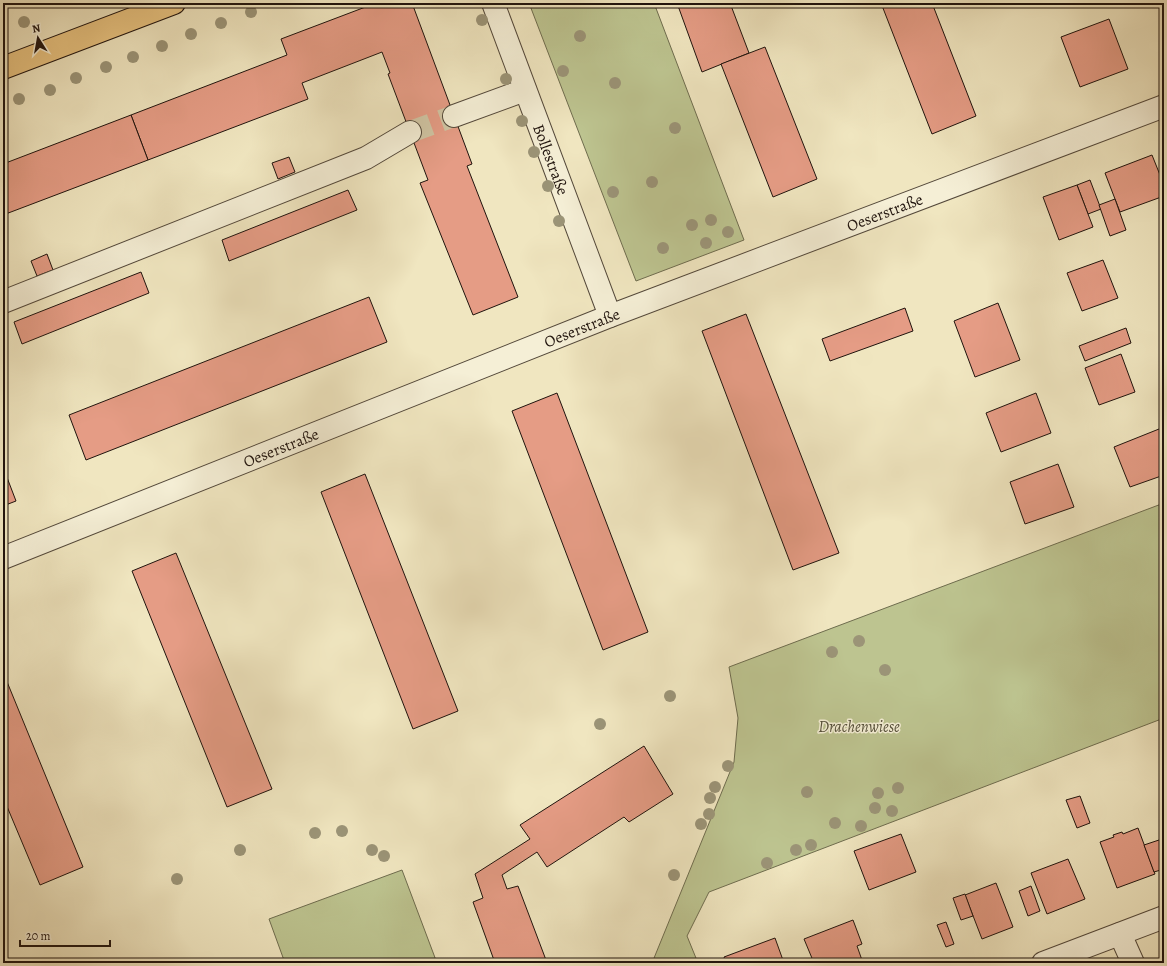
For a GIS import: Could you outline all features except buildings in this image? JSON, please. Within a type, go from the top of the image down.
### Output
[{"type":"main road","points":[[3,68],[174,3]]},
{"type":"street","name":"Bollestraße","points":[[492,3],[610,316]]},
{"type":"street","points":[[454,116],[525,90]]},
{"type":"street","name":"Oeserstraße","points":[[3,558],[610,316],[1164,106]]},
{"type":"street","points":[[3,302],[366,158],[410,132]]},
{"type":"street","points":[[1043,963],[1164,917]]},
{"type":"street","points":[[1120,934],[1133,963]]},
{"type":"green space","points":[[529,3],[654,3],[744,240],[636,281]]},
{"type":"green space","name":"Drachenwiese","points":[[1164,503],[1164,718],[709,892],[687,936],[698,963],[652,963],[734,762],[738,718],[729,667]]},
{"type":"green space","points":[[402,870],[437,963],[285,963],[269,919]]},
{"type":"tunnel","points":[[410,132],[454,116]]}]
